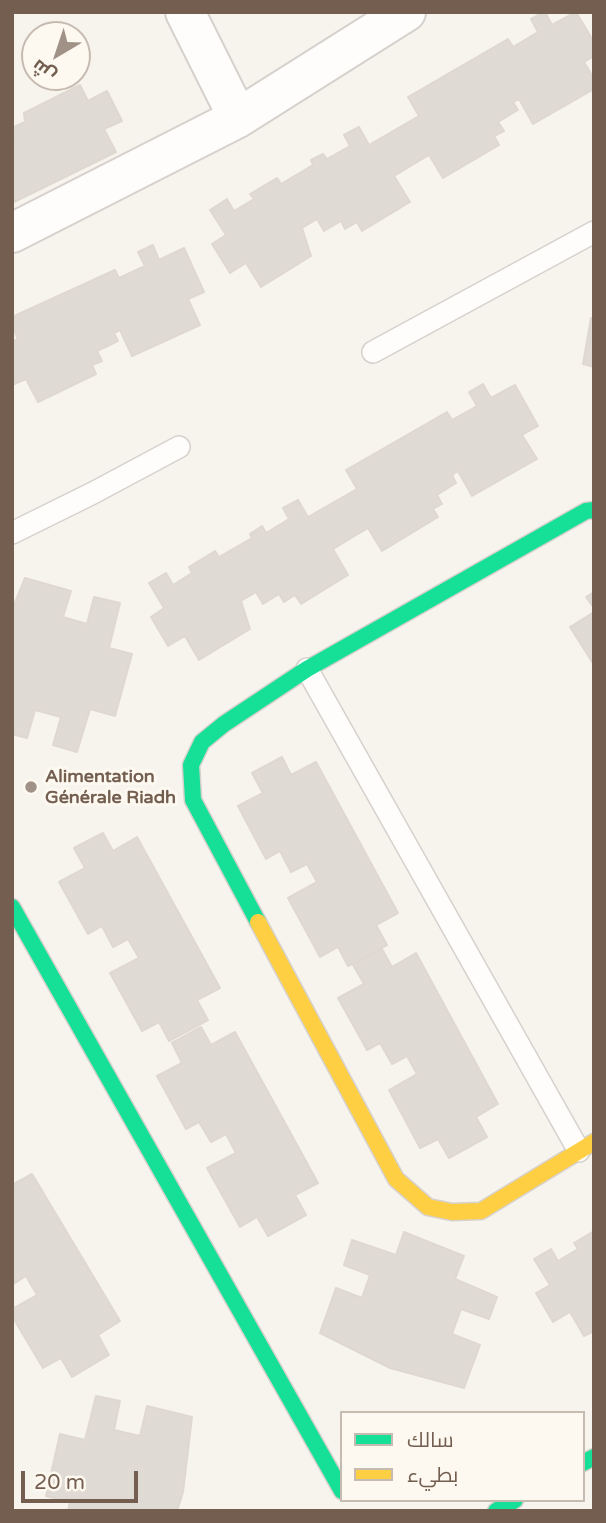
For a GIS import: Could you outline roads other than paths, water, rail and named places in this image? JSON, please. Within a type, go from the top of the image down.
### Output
[{"type":"street","points":[[184,12],[238,118]]},
{"type":"street","points":[[12,233],[238,118],[406,12]]},
{"type":"street","points":[[587,1147],[481,1211],[452,1212],[428,1207],[396,1179],[193,800],[191,765],[202,742],[307,669],[586,511],[594,510]]},
{"type":"street","points":[[12,907],[340,1487]]},
{"type":"street","points":[[496,1511],[512,1502]]},
{"type":"lane","points":[[373,352],[594,232]]},
{"type":"lane","points":[[12,533],[179,447]]},
{"type":"lane","points":[[307,669],[587,1147]]},
{"type":"place","name":"Alimentation Générale Riadh","points":[[31,787]]}]
